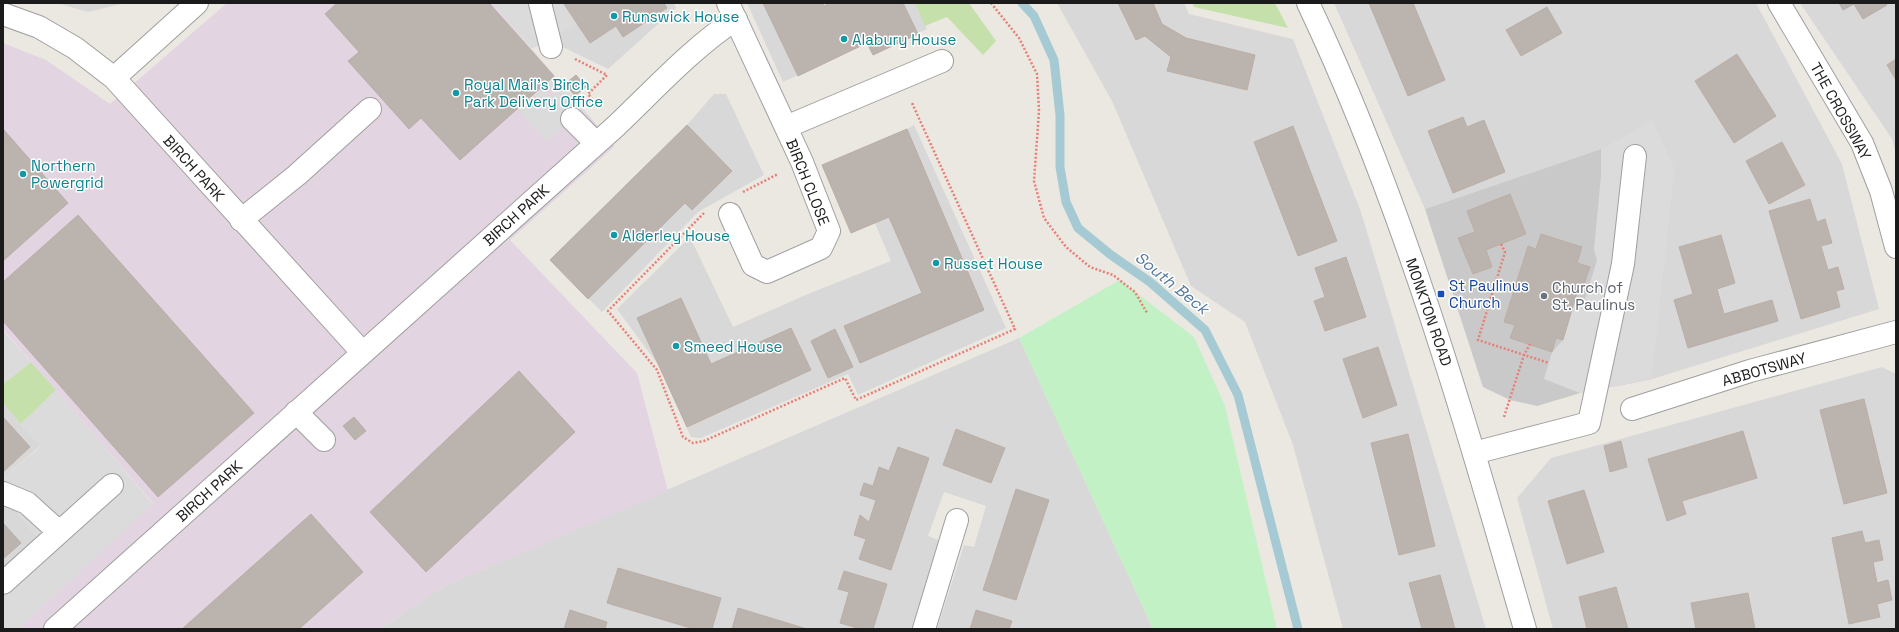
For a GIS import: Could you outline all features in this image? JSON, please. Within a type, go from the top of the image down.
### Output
[{"type":"street","points":[[114,78],[197,3]]},
{"type":"street","points":[[540,3],[551,47]]},
{"type":"street","name":"MONKTON ROAD","points":[[1308,3],[1358,117],[1400,225],[1440,344],[1485,450],[1525,629]]},
{"type":"street","name":"THE CROSSWAY","points":[[1779,3],[1862,143],[1881,191],[1896,247]]},
{"type":"street","name":"BIRCH CLOSE","points":[[616,126],[699,47],[719,31],[732,11]]},
{"type":"street","name":"BIRCH CLOSE","points":[[732,11],[802,162],[829,231],[821,248],[767,272],[753,265],[735,204]]},
{"type":"street","name":"BIRCH PARK","points":[[3,14],[39,27],[76,48],[114,78],[362,352]]},
{"type":"street","name":"BIRCH CLOSE","points":[[786,127],[942,61]]},
{"type":"street","points":[[242,220],[297,175],[370,110]]},
{"type":"street","points":[[572,119],[596,143]]},
{"type":"street","name":"BIRCH PARK","points":[[55,629],[362,352],[616,126]]},
{"type":"street","points":[[1485,450],[1589,423],[1623,264],[1635,156]]},
{"type":"street","name":"ABBOTSWAY","points":[[1632,409],[1750,372],[1896,332]]},
{"type":"street","points":[[296,412],[324,440]]},
{"type":"street","points":[[3,583],[112,485]]},
{"type":"street","points":[[3,493],[27,503],[59,532]]},
{"type":"street","points":[[924,629],[957,520]]},
{"type":"path","points":[[991,3],[1019,38],[1038,74],[1039,111],[1034,181],[1044,218],[1066,246],[1090,267],[1113,275],[1135,292],[1147,313]]},
{"type":"path","points":[[551,47],[607,75],[588,94],[616,126]]},
{"type":"path","points":[[707,211],[702,214],[608,311],[656,370],[683,437],[693,442],[704,441],[845,378],[856,400],[1015,329],[901,78]]},
{"type":"path","points":[[735,204],[802,162]]},
{"type":"path","points":[[1501,244],[1505,252],[1478,340],[1549,363]]},
{"type":"path","points":[[1485,450],[1524,355],[1530,344]]},
{"type":"shaded area","points":[[57,3],[125,3],[88,12]]},
{"type":"shaded area","points":[[227,3],[492,3],[615,146],[510,240],[637,373],[668,491],[442,587],[380,629],[18,629],[153,503],[3,329],[3,43],[46,60],[110,104]]},
{"type":"shaded area","points":[[492,3],[565,3],[564,4],[577,24],[532,49]]},
{"type":"shaded area","points":[[674,3],[676,8],[608,69],[563,47],[559,32],[577,24],[564,4]]},
{"type":"shaded area","name":"Alabury House","points":[[747,3],[915,3],[927,29],[873,55],[867,43],[783,82]]},
{"type":"shaded area","points":[[1057,3],[1184,3],[1189,14],[1293,39],[1361,212],[1486,629],[1343,629],[1293,445],[1245,322],[1191,286],[1112,101]]},
{"type":"shaded area","points":[[1334,3],[1756,3],[1842,164],[1879,309],[1652,379],[1675,169],[1653,120],[1601,149],[1425,209]]},
{"type":"shaded area","points":[[1800,3],[1896,3],[1896,155],[1892,139]]},
{"type":"shaded area","points":[[554,76],[584,108],[547,142],[517,109]]},
{"type":"shaded area","name":"Alderley House","points":[[714,94],[726,94],[764,175],[698,212],[602,312],[550,260],[687,125]]},
{"type":"shaded area","points":[[1653,120],[1675,169],[1652,379],[1618,386],[1597,388],[1537,406],[1510,400],[1483,387],[1425,209],[1601,149]]},
{"type":"shaded area","points":[[1653,120],[1675,169],[1652,379],[1618,386],[1597,388],[1580,393],[1544,379],[1552,352],[1563,340],[1575,302],[1584,303],[1597,260],[1594,249],[1601,176],[1601,149]]},
{"type":"shaded area","points":[[914,125],[1006,328],[858,395],[848,374],[701,438],[691,437],[659,366],[617,309],[690,237],[733,327],[808,294],[891,261],[875,223],[851,233],[907,129]]},
{"type":"shaded area","points":[[3,330],[31,362],[3,384]]},
{"type":"shaded area","points":[[1019,338],[1153,629],[937,629],[964,545],[974,547],[986,506],[944,492],[928,536],[939,540],[912,629],[380,629],[442,587]]},
{"type":"shaded area","points":[[1882,367],[1896,374],[1896,629],[1553,629],[1517,498],[1551,458]]},
{"type":"shaded area","points":[[56,390],[153,504],[18,629],[3,629],[3,570],[39,539],[13,507],[3,499],[3,478],[40,447],[21,424]]},
{"type":"shaded area","points":[[3,403],[40,446],[3,478]]},
{"type":"shaded area","points":[[3,505],[13,507],[39,539],[3,570]]},
{"type":"green space","points":[[915,3],[969,3],[996,41],[983,55],[947,17],[925,26]]},
{"type":"green space","points":[[1192,3],[1275,3],[1288,28],[1194,7]]},
{"type":"green space","points":[[1120,280],[1194,337],[1225,406],[1277,629],[1153,629],[1019,338]]},
{"type":"green space","points":[[31,362],[56,390],[21,424],[3,403],[3,384]]},
{"type":"building","name":"Royal Mail's Birch Park Delivery Office","points":[[337,3],[489,3],[554,76],[460,160],[421,118],[409,129],[348,61],[359,52],[325,14]]},
{"type":"building","name":"Runswick House","points":[[664,3],[667,8],[623,37],[616,26],[590,43],[564,4]]},
{"type":"building","name":"Alabury House","points":[[763,3],[822,3],[824,6],[830,3],[903,3],[918,34],[873,55],[867,43],[798,76]]},
{"type":"building","points":[[1118,3],[1153,3],[1162,24],[1186,38],[1255,55],[1247,90],[1167,71],[1171,57],[1145,36],[1136,40]]},
{"type":"building","points":[[1369,3],[1413,3],[1445,80],[1408,96]]},
{"type":"building","points":[[1839,3],[1886,3],[1887,5],[1863,19],[1854,4],[1843,10]]},
{"type":"building","points":[[1547,7],[1562,33],[1521,56],[1506,30]]},
{"type":"building","points":[[1737,54],[1776,116],[1734,143],[1695,81]]},
{"type":"building","points":[[1896,59],[1896,80],[1887,65]]},
{"type":"building","points":[[576,75],[586,87],[575,96],[565,84]]},
{"type":"building","points":[[1463,117],[1467,127],[1484,120],[1505,172],[1453,193],[1428,131]]},
{"type":"building","name":"Alderley House","points":[[687,125],[732,171],[692,210],[685,203],[588,299],[550,260]]},
{"type":"building","points":[[1293,126],[1337,241],[1298,256],[1254,142]]},
{"type":"building","points":[[3,129],[11,138],[3,144]]},
{"type":"building","name":"Russet House","points":[[907,129],[984,310],[860,363],[844,326],[922,293],[889,217],[851,233],[822,165]]},
{"type":"building","name":"Northern Powergrid","points":[[11,138],[68,203],[3,261],[3,144]]},
{"type":"building","points":[[1782,142],[1805,185],[1769,204],[1746,161]]},
{"type":"building","points":[[1510,194],[1526,234],[1486,250],[1492,267],[1473,274],[1458,238],[1475,232],[1467,211]]},
{"type":"building","points":[[1810,199],[1817,222],[1825,219],[1832,243],[1821,246],[1828,270],[1838,267],[1844,289],[1836,291],[1840,307],[1801,319],[1769,211]]},
{"type":"building","points":[[78,215],[254,413],[158,497],[3,321],[3,282]]},
{"type":"building","name":"Church of St. Paulinus","points":[[1541,234],[1582,247],[1577,263],[1590,267],[1582,290],[1578,289],[1563,340],[1556,338],[1552,352],[1510,338],[1515,325],[1504,322],[1528,246],[1536,249]]},
{"type":"building","points":[[1721,235],[1735,283],[1717,289],[1724,314],[1772,300],[1778,321],[1688,348],[1674,300],[1693,294],[1679,247]]},
{"type":"building","points":[[1346,257],[1366,317],[1325,331],[1314,301],[1325,297],[1315,268]]},
{"type":"building","name":"Smeed House","points":[[681,298],[711,364],[791,328],[811,370],[687,427],[637,318]]},
{"type":"building","points":[[835,329],[853,367],[828,378],[811,341]]},
{"type":"building","points":[[1378,347],[1397,405],[1363,418],[1343,359]]},
{"type":"building","points":[[519,371],[575,432],[426,572],[370,512]]},
{"type":"building","points":[[1864,399],[1887,493],[1844,504],[1820,410]]},
{"type":"building","points":[[3,417],[30,447],[3,472]]},
{"type":"building","points":[[354,417],[366,431],[355,440],[343,426]]},
{"type":"building","points":[[956,429],[1005,448],[991,483],[943,465]]},
{"type":"building","points":[[1743,431],[1757,478],[1682,501],[1686,514],[1667,521],[1648,459]]},
{"type":"building","points":[[1408,434],[1435,546],[1399,555],[1371,443]]},
{"type":"building","points":[[1621,441],[1627,467],[1610,472],[1604,446]]},
{"type":"building","points":[[898,447],[929,458],[891,570],[859,559],[866,539],[854,535],[860,515],[869,522],[876,500],[860,495],[864,483],[873,486],[879,467],[889,471]]},
{"type":"building","points":[[1016,489],[1049,500],[1016,600],[983,590]]},
{"type":"building","points":[[1584,490],[1604,552],[1567,564],[1548,501]]},
{"type":"building","points":[[311,514],[363,572],[299,629],[182,629]]},
{"type":"building","points":[[3,523],[21,543],[3,559]]},
{"type":"building","points":[[1862,531],[1865,543],[1879,540],[1883,560],[1873,562],[1877,583],[1888,580],[1892,600],[1877,604],[1880,617],[1849,624],[1832,538]]},
{"type":"building","points":[[618,568],[721,598],[712,629],[694,629],[607,603]]},
{"type":"building","points":[[844,571],[887,584],[873,629],[861,629],[840,623],[849,592],[838,589]]},
{"type":"building","points":[[1440,575],[1455,629],[1422,629],[1409,583]]},
{"type":"building","points":[[1616,587],[1628,629],[1587,629],[1579,597]]},
{"type":"building","points":[[1748,593],[1755,629],[1696,629],[1691,603]]},
{"type":"building","points":[[738,608],[807,629],[732,629]]},
{"type":"building","points":[[570,610],[607,622],[605,629],[564,629]]},
{"type":"building","points":[[976,610],[1012,621],[1009,629],[970,629]]},
{"type":"waterway","name":"South Beck","points":[[1022,3],[1034,16],[1054,60],[1060,115],[1060,167],[1066,202],[1078,228],[1111,255],[1150,282],[1205,330],[1238,395],[1298,629]]},
{"type":"place","name":"Runswick House","points":[[614,16]]},
{"type":"place","name":"Alabury House","points":[[844,39]]},
{"type":"place","name":"Royal Mail's Birch Park Delivery Office","points":[[456,93]]},
{"type":"place","name":"Northern Powergrid","points":[[23,174]]},
{"type":"place","name":"Alderley House","points":[[614,235]]},
{"type":"place","name":"Russet House","points":[[936,263]]},
{"type":"place","name":"St Paulinus Church","points":[[1441,294]]},
{"type":"place","name":"Church of St. Paulinus","points":[[1544,296]]},
{"type":"place","name":"Smeed House","points":[[676,346]]}]
